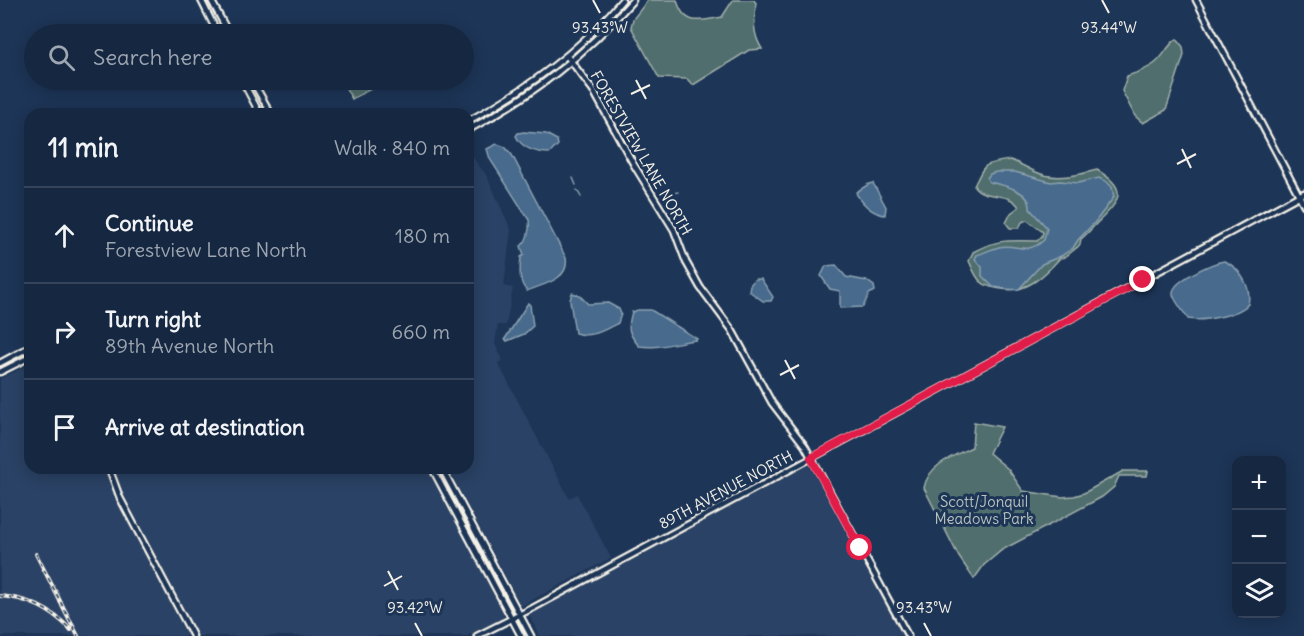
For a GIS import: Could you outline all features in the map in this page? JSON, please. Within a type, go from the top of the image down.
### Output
[{"type":"street","points":[[201,0],[213,24]]},
{"type":"street","points":[[211,0],[223,24]]},
{"type":"street","points":[[474,118],[505,100],[567,56],[622,0]]},
{"type":"street","points":[[474,127],[530,94],[572,62],[633,0]]},
{"type":"street","points":[[1197,0],[1301,195],[1304,205]]},
{"type":"street","name":"FORESTVIEW LANE NORTH","points":[[567,56],[593,90],[634,165],[674,230],[686,262],[700,287],[727,322],[772,403],[799,436],[908,636]]},
{"type":"street","points":[[247,90],[257,108]]},
{"type":"street","points":[[258,90],[268,108]]},
{"type":"street","name":"89TH AVENUE NORTH","points":[[477,636],[1301,195]]},
{"type":"street","points":[[0,363],[24,350]]},
{"type":"street","points":[[0,372],[24,360]]},
{"type":"street","points":[[111,474],[120,498],[193,636]]},
{"type":"street","points":[[435,474],[521,636]]},
{"type":"street","points":[[445,474],[531,636]]},
{"type":"shaded area","points":[[524,132],[546,134],[557,140],[558,145],[550,153],[530,149],[516,136]]},
{"type":"shaded area","points":[[497,144],[505,147],[512,155],[566,258],[564,271],[560,276],[527,291],[522,284],[520,271],[521,257],[524,255],[521,246],[528,234],[529,220],[490,159],[487,149]]},
{"type":"shaded area","points":[[474,159],[487,176],[511,230],[504,286],[513,288],[506,325],[498,325],[495,344],[503,360],[498,363],[569,498],[577,494],[611,558],[521,606],[451,474],[474,474]]},
{"type":"shaded area","points":[[996,172],[1015,172],[1051,182],[1078,183],[1099,178],[1112,187],[1114,197],[1073,248],[1042,264],[1019,289],[993,287],[982,276],[982,267],[975,259],[977,255],[1005,246],[1027,248],[1038,245],[1044,240],[1047,228],[1030,209],[1022,193],[989,182],[987,178]]},
{"type":"shaded area","points":[[873,183],[886,207],[885,215],[869,208],[857,195],[856,192]]},
{"type":"shaded area","points":[[1224,261],[1235,268],[1244,279],[1248,291],[1248,304],[1220,317],[1188,319],[1174,297],[1174,289],[1193,273]]},
{"type":"shaded area","points":[[836,265],[846,277],[867,281],[874,286],[875,291],[869,294],[863,307],[840,308],[840,291],[830,289],[821,276],[826,266]]},
{"type":"shaded area","points":[[755,279],[761,279],[773,297],[771,301],[763,301],[749,291]]},
{"type":"shaded area","points":[[572,293],[579,295],[588,304],[608,303],[619,309],[621,314],[618,323],[592,334],[575,333],[570,300]]},
{"type":"shaded area","points":[[528,303],[533,326],[524,334],[507,341],[505,339]]},
{"type":"shaded area","points":[[651,310],[697,339],[661,346],[639,346],[629,327],[632,312]]},
{"type":"shaded area","points":[[24,367],[24,474],[108,474],[113,492],[188,636],[0,636],[0,379]]},
{"type":"shaded area","points":[[809,465],[904,636],[540,636],[529,615]]},
{"type":"shaded area","points":[[116,474],[431,474],[504,615],[500,620],[467,636],[198,636],[122,492]]},
{"type":"green space","points":[[648,0],[677,0],[684,15],[700,20],[722,17],[733,0],[754,0],[756,3],[755,32],[762,49],[749,50],[693,85],[687,79],[659,78],[631,27],[633,19]]},
{"type":"green space","points":[[1177,39],[1183,47],[1184,55],[1166,110],[1143,123],[1135,116],[1122,91],[1127,76],[1154,64]]},
{"type":"green space","points":[[347,90],[369,90],[352,99]]},
{"type":"green space","points":[[1010,160],[1043,175],[1059,177],[1097,170],[1118,189],[1116,202],[1081,239],[1080,245],[1065,257],[1060,258],[1034,282],[1011,290],[993,288],[982,283],[969,261],[973,252],[990,244],[1004,241],[1037,241],[1042,236],[1043,232],[1027,220],[1022,222],[1019,228],[1010,228],[1006,223],[1011,213],[1019,207],[1009,199],[984,193],[974,186],[986,166]]},
{"type":"green space","name":"Scott/Jonquil Meadows Park","points":[[974,422],[1002,427],[989,453],[1008,469],[1023,491],[1062,497],[1074,496],[1084,493],[1123,471],[1148,471],[1147,476],[1119,476],[1114,487],[1102,497],[1002,550],[984,565],[974,579],[959,557],[924,488],[926,480],[936,467],[972,447]]},
{"type":"waterway","points":[[573,178],[576,185]]},
{"type":"waterway","points":[[577,190],[581,197]]},
{"type":"waterway","points":[[670,194],[678,192]]},
{"type":"railway","points":[[36,554],[78,636]]},
{"type":"railway","points":[[0,596],[20,599],[39,606],[71,630]]},
{"type":"route","points":[[860,548],[811,458],[1143,280]]}]
